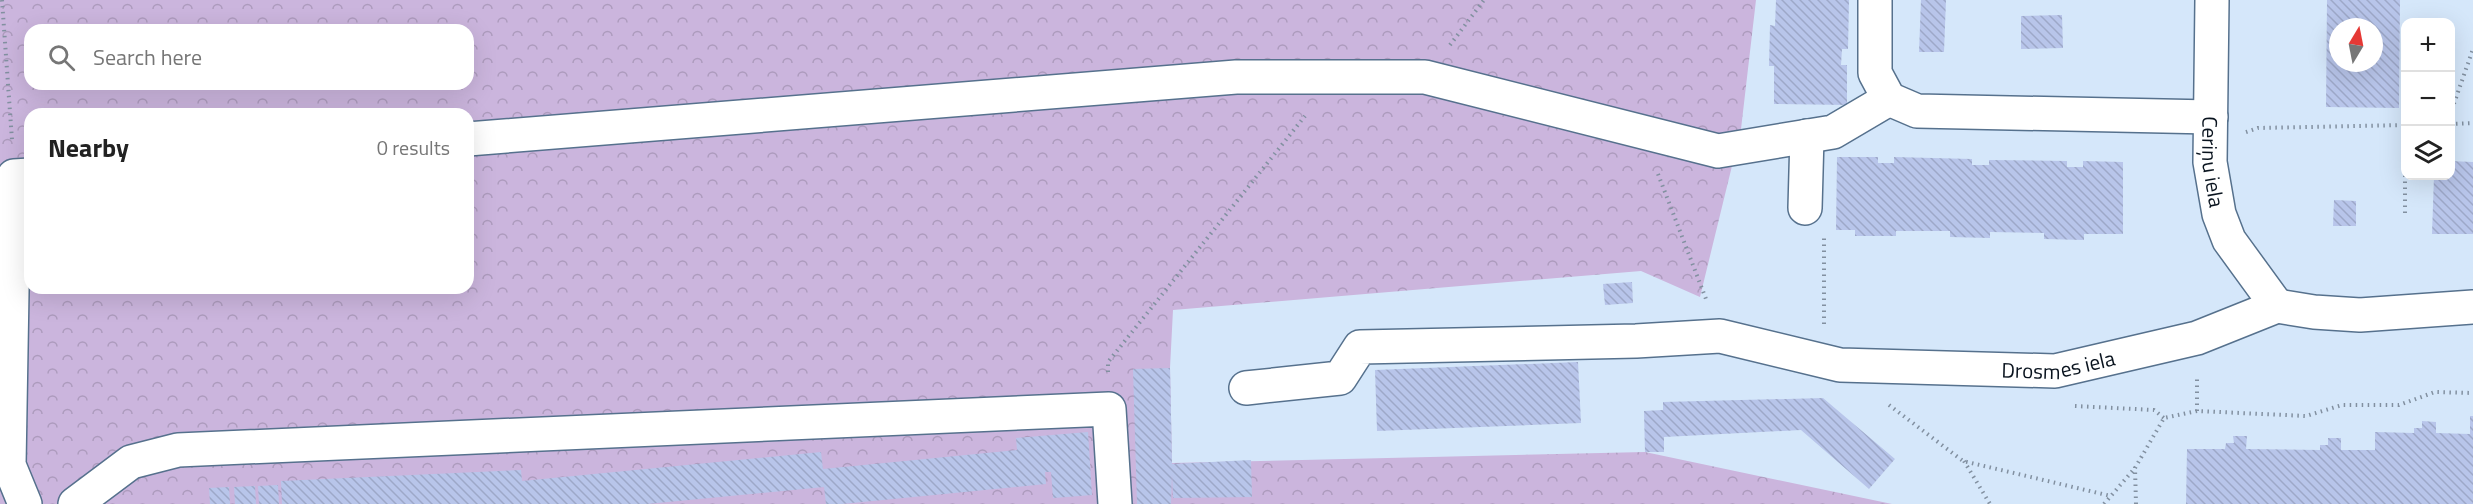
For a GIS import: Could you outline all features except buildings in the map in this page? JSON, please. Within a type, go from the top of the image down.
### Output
[{"type":"street","points":[[1875,0],[1875,73],[1889,99],[1917,111],[2210,126]]},
{"type":"street","name":"Ceriņu iela","points":[[2212,0],[2210,162],[2219,214],[2229,240],[2277,306]]},
{"type":"street","points":[[474,139],[1236,77],[1425,77],[1718,151],[1833,132],[1889,99]]},
{"type":"street","points":[[1805,208],[1807,136]]},
{"type":"street","points":[[22,176],[9,465],[25,504]]},
{"type":"street","points":[[2277,306],[2314,312],[2361,315],[2473,307]]},
{"type":"street","name":"Drosmes iela","points":[[1246,388],[1340,378],[1360,347],[1636,341],[1720,336],[1840,365],[2055,371],[2197,338],[2277,306]]},
{"type":"street","points":[[75,504],[131,462],[178,450],[1109,409],[1115,504]]},
{"type":"path","points":[[2,0],[22,176]]},
{"type":"path","points":[[1425,77],[1484,0]]},
{"type":"path","points":[[2455,103],[2473,50]]},
{"type":"path","points":[[1109,409],[1108,362],[1302,117],[1312,111]]},
{"type":"path","points":[[2455,124],[2473,123]]},
{"type":"path","points":[[2210,126],[2240,134],[2258,128],[2401,126]]},
{"type":"path","points":[[1639,131],[1652,159],[1720,336]]},
{"type":"path","points":[[2405,180],[2405,213]]},
{"type":"path","points":[[1805,208],[1824,232],[1824,304]]},
{"type":"path","points":[[1864,365],[1876,395],[1964,460],[2110,496]]},
{"type":"path","points":[[2055,371],[2054,398],[2063,402],[2073,406],[2154,410],[2164,418]]},
{"type":"path","points":[[2104,504],[2135,468],[2164,418],[2197,411],[2306,416],[2342,405],[2399,405],[2435,392],[2473,393]]},
{"type":"path","points":[[1964,460],[1990,504]]},
{"type":"path","points":[[2135,468],[2136,504]]},
{"type":"green space","points":[[0,0],[1756,0],[1741,129],[1700,297],[1641,271],[1173,310],[1170,368],[1172,463],[1645,452],[1892,504],[0,504]]}]
